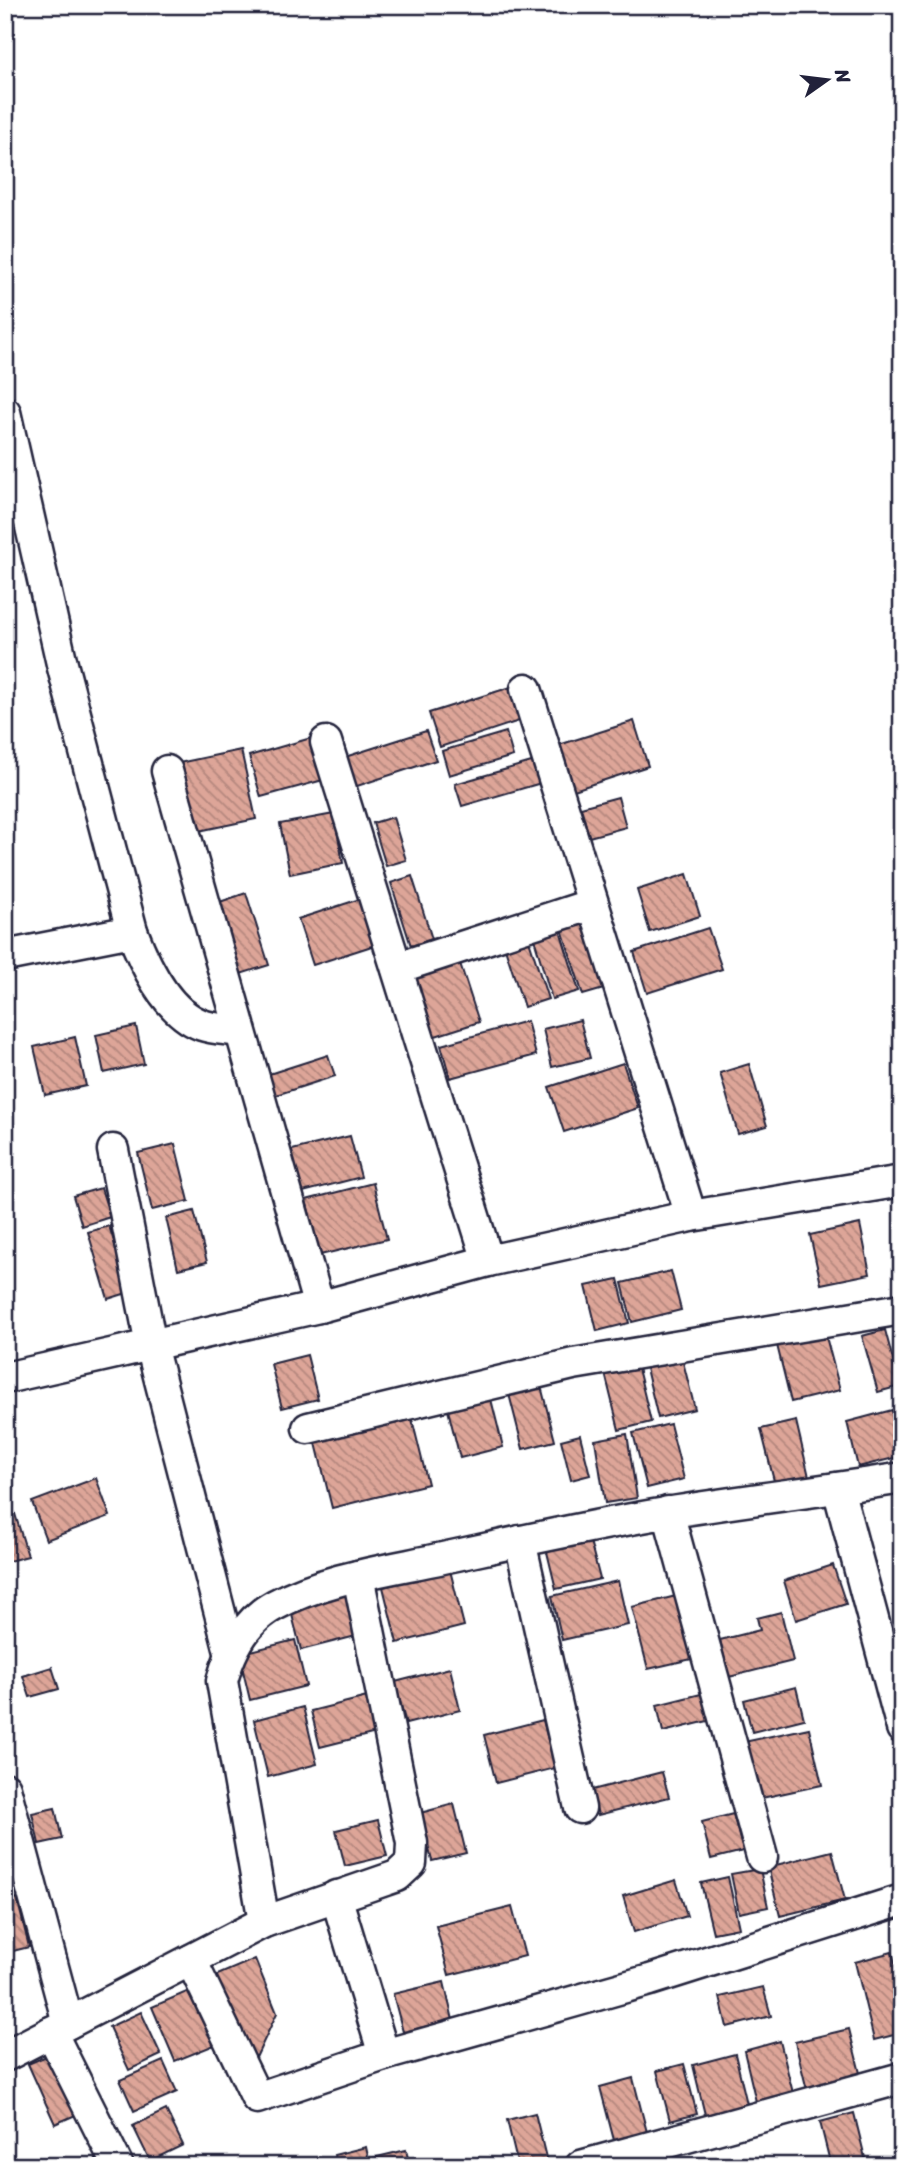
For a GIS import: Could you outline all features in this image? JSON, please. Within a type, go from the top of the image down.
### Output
[{"type":"street","points":[[5,412],[62,664],[132,931],[144,961],[170,1002],[201,1025],[240,1031]]},
{"type":"street","points":[[526,689],[691,1216]]},
{"type":"street","points":[[326,742],[488,1261]]},
{"type":"street","points":[[167,771],[319,1307]]},
{"type":"street","points":[[397,968],[593,904]]},
{"type":"street","points":[[5,956],[132,931]]},
{"type":"street","points":[[113,1150],[151,1345],[230,1652]]},
{"type":"street","points":[[5,1377],[319,1307],[488,1261],[691,1216],[902,1181]]},
{"type":"street","points":[[308,1428],[573,1364],[902,1309]]},
{"type":"street","points":[[264,1922],[222,1681],[230,1652],[244,1633],[271,1606],[296,1595],[358,1576],[520,1541],[668,1512],[902,1478]]},
{"type":"street","points":[[838,1488],[902,1728]]},
{"type":"street","points":[[668,1512],[762,1857]]},
{"type":"street","points":[[520,1541],[580,1808]]},
{"type":"street","points":[[5,2056],[264,1922],[397,1876],[411,1863],[412,1843],[358,1576]]},
{"type":"street","points":[[5,1788],[60,2028],[118,2166]]},
{"type":"street","points":[[336,1896],[384,2055]]},
{"type":"street","points":[[191,1960],[257,2098],[384,2055],[650,1980],[902,1900]]},
{"type":"street","points":[[581,2166],[902,2078]]},
{"type":"building","points":[[511,687],[522,720],[440,747],[429,713]]},
{"type":"building","points":[[634,721],[648,766],[574,790],[559,745]]},
{"type":"building","points":[[426,731],[436,760],[351,788],[342,758]]},
{"type":"building","points":[[506,732],[513,756],[449,775],[442,751]]},
{"type":"building","points":[[311,738],[323,780],[261,797],[249,756]]},
{"type":"building","points":[[241,750],[256,819],[189,833],[174,764]]},
{"type":"building","points":[[535,761],[541,783],[462,806],[455,784]]},
{"type":"building","points":[[618,797],[626,827],[589,837],[581,807]]},
{"type":"building","points":[[334,814],[343,863],[290,874],[280,824]]},
{"type":"building","points":[[393,817],[406,860],[386,866],[373,823]]},
{"type":"building","points":[[687,874],[700,916],[650,932],[637,890]]},
{"type":"building","points":[[412,876],[432,939],[411,946],[391,883]]},
{"type":"building","points":[[246,893],[269,965],[234,976],[211,905]]},
{"type":"building","points":[[366,897],[381,943],[313,965],[298,919]]},
{"type":"building","points":[[585,918],[607,988],[583,995],[561,926]]},
{"type":"building","points":[[559,927],[579,991],[552,999],[533,935]]},
{"type":"building","points":[[708,928],[722,969],[647,993],[634,952]]},
{"type":"building","points":[[528,937],[548,999],[524,1007],[504,945]]},
{"type":"building","points":[[458,957],[479,1022],[426,1039],[405,974]]},
{"type":"building","points":[[580,1020],[590,1058],[552,1067],[543,1029]]},
{"type":"building","points":[[527,1021],[536,1055],[450,1078],[441,1045]]},
{"type":"building","points":[[136,1026],[144,1064],[104,1073],[96,1035]]},
{"type":"building","points":[[75,1037],[86,1086],[45,1095],[34,1047]]},
{"type":"building","points":[[328,1055],[335,1076],[273,1096],[266,1075]]},
{"type":"building","points":[[623,1063],[638,1108],[564,1132],[549,1087]]},
{"type":"building","points":[[749,1064],[767,1126],[738,1134],[720,1073]]},
{"type":"building","points":[[350,1136],[361,1177],[299,1193],[288,1151]]},
{"type":"building","points":[[175,1144],[189,1201],[152,1210],[138,1153]]},
{"type":"building","points":[[373,1183],[387,1239],[320,1255],[306,1200]]},
{"type":"building","points":[[101,1188],[110,1217],[82,1226],[73,1196]]},
{"type":"building","points":[[194,1211],[207,1262],[178,1269],[166,1218]]},
{"type":"building","points":[[860,1224],[870,1274],[821,1284],[810,1235]]},
{"type":"building","points":[[109,1226],[130,1292],[108,1299],[88,1232]]},
{"type":"building","points":[[671,1271],[681,1310],[632,1322],[622,1283]]},
{"type":"building","points":[[618,1279],[629,1323],[597,1331],[586,1286]]},
{"type":"building","points":[[824,1329],[840,1390],[791,1402],[776,1341]]},
{"type":"building","points":[[885,1330],[900,1386],[878,1392],[862,1336]]},
{"type":"building","points":[[679,1346],[695,1409],[658,1418],[643,1356]]},
{"type":"building","points":[[307,1355],[318,1399],[282,1408],[271,1364]]},
{"type":"building","points":[[636,1360],[651,1422],[619,1430],[604,1369]]},
{"type":"building","points":[[540,1382],[555,1441],[523,1449],[508,1390]]},
{"type":"building","points":[[489,1391],[503,1447],[460,1458],[446,1402]]},
{"type":"building","points":[[892,1410],[902,1456],[858,1467],[847,1422]]},
{"type":"building","points":[[411,1415],[428,1484],[332,1508],[315,1439]]},
{"type":"building","points":[[796,1421],[810,1481],[776,1489],[761,1429]]},
{"type":"building","points":[[670,1424],[684,1479],[647,1488],[633,1433]]},
{"type":"building","points":[[627,1434],[637,1498],[605,1503],[595,1440]]},
{"type":"building","points":[[580,1435],[590,1475],[571,1480],[561,1440]]},
{"type":"building","points":[[96,1478],[110,1516],[46,1540],[32,1502]]},
{"type":"building","points":[[7,1488],[28,1556],[5,1562],[5,1489]]},
{"type":"building","points":[[590,1541],[600,1579],[556,1589],[547,1552]]},
{"type":"building","points":[[833,1565],[846,1604],[796,1620],[784,1581]]},
{"type":"building","points":[[450,1570],[464,1626],[397,1643],[383,1587]]},
{"type":"building","points":[[618,1581],[628,1625],[562,1640],[552,1596]]},
{"type":"building","points":[[344,1589],[356,1636],[301,1650],[289,1603]]},
{"type":"building","points":[[680,1595],[696,1658],[648,1669],[632,1607]]},
{"type":"building","points":[[781,1612],[793,1661],[729,1677],[720,1640],[760,1630],[757,1618]]},
{"type":"building","points":[[295,1640],[306,1686],[250,1700],[239,1654]]},
{"type":"building","points":[[52,1667],[59,1689],[30,1697],[23,1676]]},
{"type":"building","points":[[450,1668],[460,1710],[406,1724],[395,1682]]},
{"type":"building","points":[[796,1687],[804,1719],[752,1732],[744,1700]]},
{"type":"building","points":[[705,1693],[712,1720],[663,1732],[657,1705]]},
{"type":"building","points":[[367,1697],[376,1733],[320,1747],[311,1711]]},
{"type":"building","points":[[303,1707],[317,1764],[268,1777],[254,1720]]},
{"type":"building","points":[[543,1720],[555,1768],[496,1783],[484,1735]]},
{"type":"building","points":[[809,1728],[822,1785],[757,1799],[744,1742]]},
{"type":"building","points":[[662,1772],[669,1797],[598,1815],[592,1790]]},
{"type":"building","points":[[454,1804],[466,1853],[432,1861],[420,1813]]},
{"type":"building","points":[[55,1808],[62,1839],[39,1844],[32,1813]]},
{"type":"building","points":[[733,1814],[743,1851],[711,1859],[702,1822]]},
{"type":"building","points":[[378,1820],[387,1856],[345,1866],[336,1830]]},
{"type":"building","points":[[832,1851],[845,1900],[780,1916],[768,1867]]},
{"type":"building","points":[[760,1869],[768,1907],[739,1913],[731,1874]]},
{"type":"building","points":[[728,1877],[739,1928],[713,1933],[701,1883]]},
{"type":"building","points":[[676,1880],[687,1916],[634,1932],[623,1896]]},
{"type":"building","points":[[17,1898],[29,1947],[5,1953],[5,1901]]},
{"type":"building","points":[[512,1907],[525,1956],[449,1975],[436,1926]]},
{"type":"building","points":[[892,1952],[902,1990],[902,2033],[874,2040],[855,1962]]},
{"type":"building","points":[[255,1959],[277,2013],[253,2064],[215,1976]]},
{"type":"building","points":[[444,1982],[453,2020],[403,2032],[393,1994]]},
{"type":"building","points":[[198,1987],[222,2042],[175,2061],[152,2007]]},
{"type":"building","points":[[763,1987],[771,2016],[727,2027],[720,1997]]},
{"type":"building","points":[[141,2012],[161,2055],[129,2070],[109,2027]]},
{"type":"building","points":[[849,2029],[862,2081],[808,2094],[795,2042]]},
{"type":"building","points":[[780,2041],[794,2097],[757,2106],[744,2051]]},
{"type":"building","points":[[51,2054],[78,2114],[55,2124],[28,2064]]},
{"type":"building","points":[[735,2054],[748,2108],[706,2119],[693,2065]]},
{"type":"building","points":[[163,2061],[177,2092],[134,2111],[120,2080]]},
{"type":"building","points":[[684,2064],[697,2114],[670,2121],[657,2071]]},
{"type":"building","points":[[633,2078],[649,2140],[616,2148],[600,2087]]},
{"type":"building","points":[[166,2110],[183,2145],[150,2161],[133,2126]]},
{"type":"building","points":[[535,2113],[548,2166],[518,2166],[507,2120]]},
{"type":"building","points":[[854,2113],[867,2166],[831,2166],[820,2122]]},
{"type":"building","points":[[366,2147],[370,2166],[336,2166],[334,2155]]},
{"type":"building","points":[[406,2150],[410,2166],[375,2166],[373,2158]]}]
